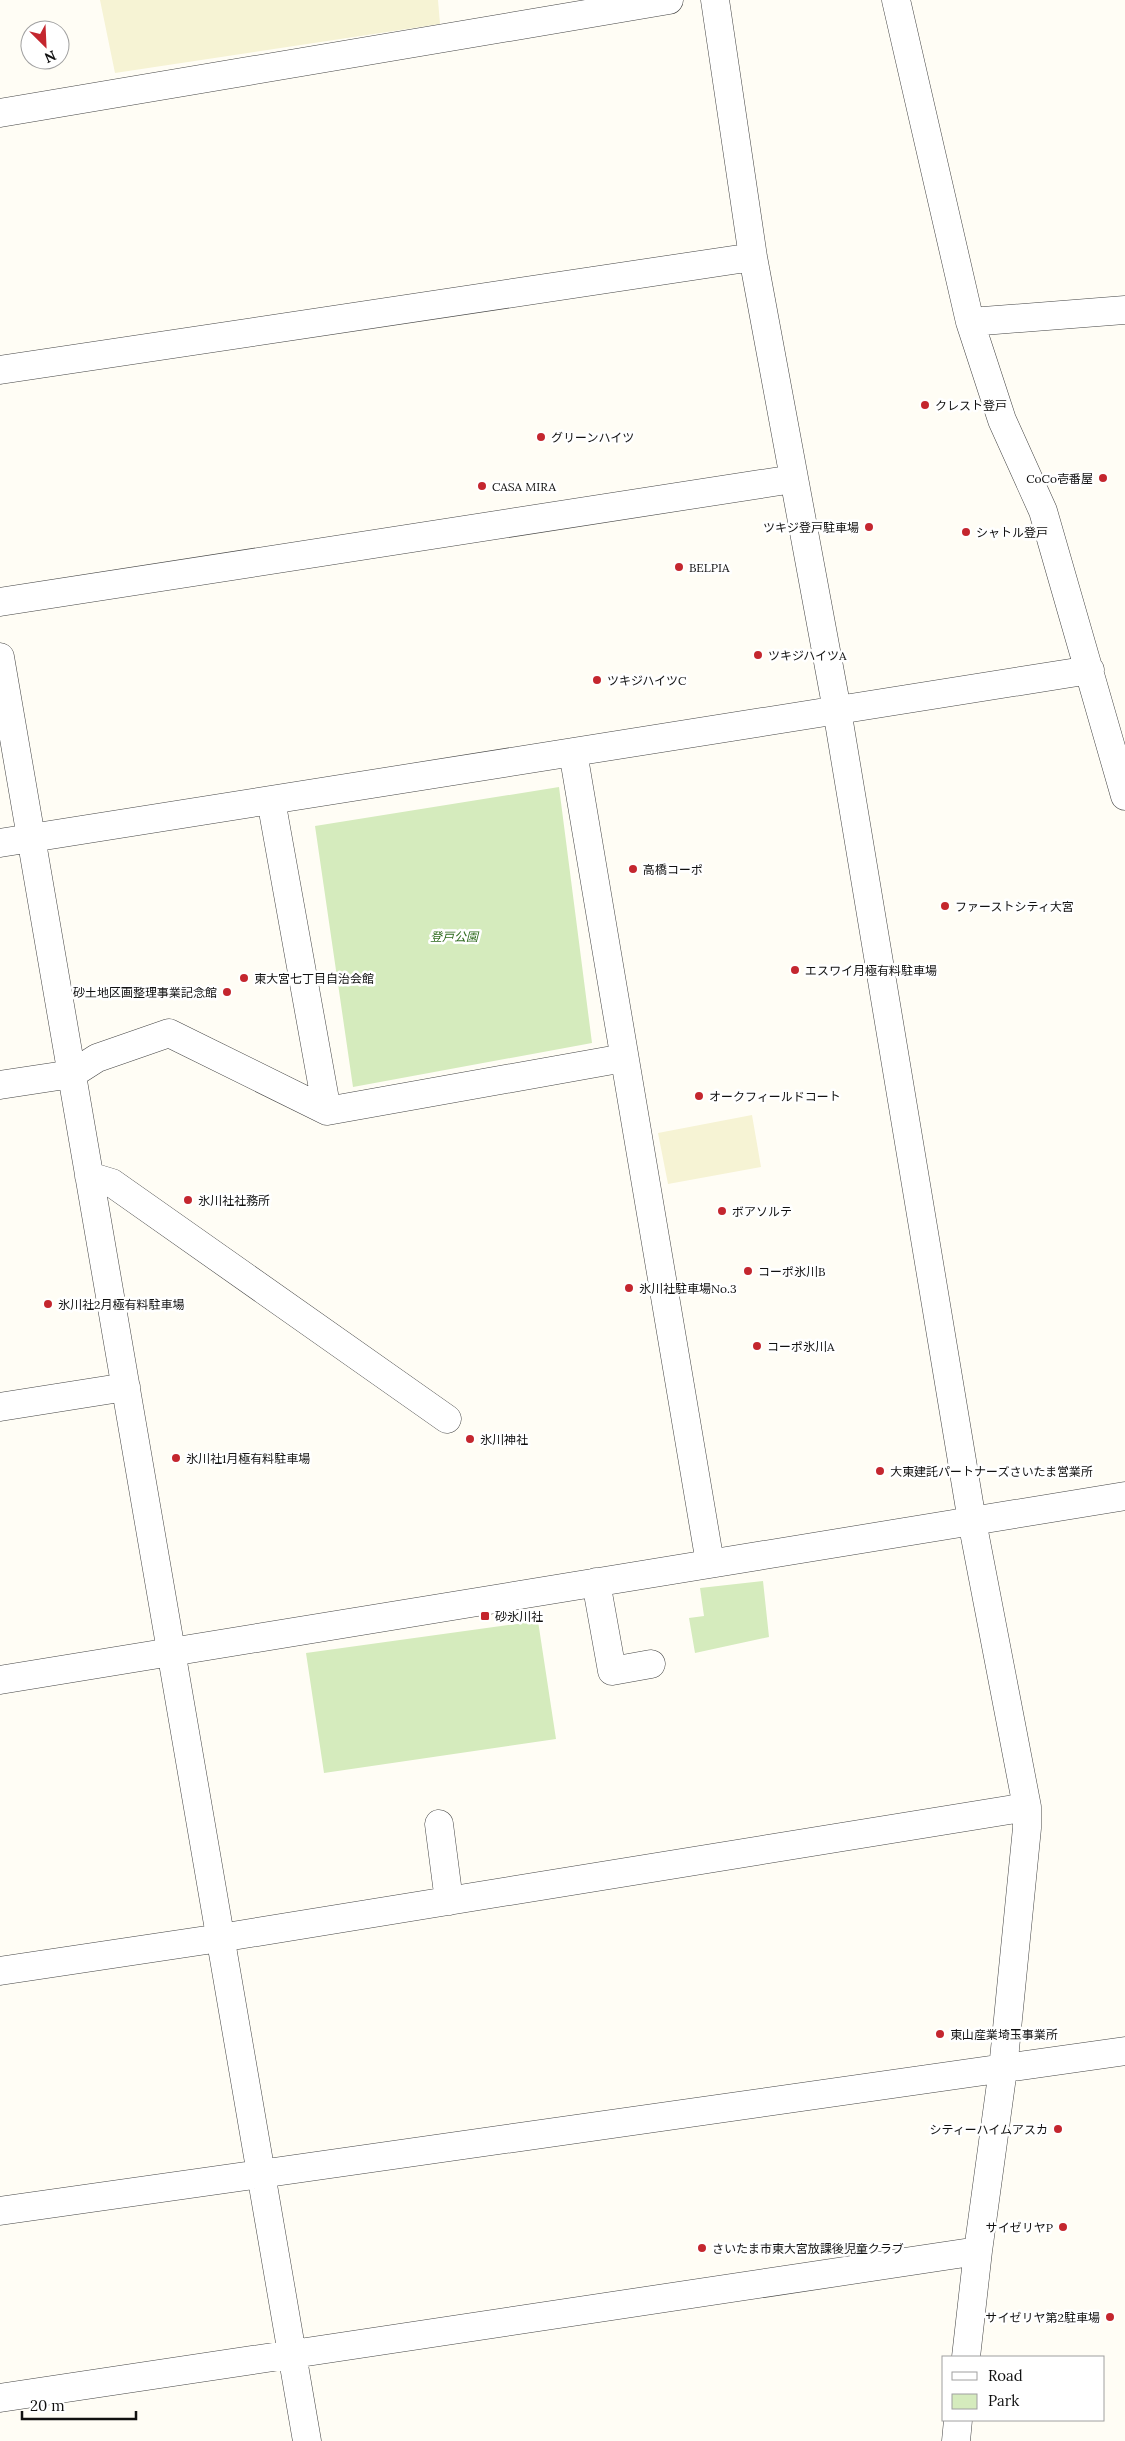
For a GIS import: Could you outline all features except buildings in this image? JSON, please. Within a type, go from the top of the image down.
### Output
[{"type":"street","points":[[0,113],[669,0]]},
{"type":"street","points":[[715,0],[753,258],[837,710],[972,1521],[1027,1807],[1003,2068],[978,2251],[966,2356]]},
{"type":"street","points":[[896,0],[970,322],[1002,420],[1043,511],[1125,796]]},
{"type":"street","points":[[0,370],[753,258]]},
{"type":"street","points":[[970,322],[1125,310]]},
{"type":"street","points":[[0,602],[793,479]]},
{"type":"street","points":[[0,657],[307,2441]]},
{"type":"street","points":[[0,843],[1090,670]]},
{"type":"street","points":[[573,752],[710,1563]]},
{"type":"street","points":[[271,800],[327,1111]]},
{"type":"street","points":[[0,1085],[72,1074],[97,1058],[169,1033],[327,1111],[624,1058]]},
{"type":"street","points":[[89,1176],[112,1183],[447,1419]]},
{"type":"street","points":[[0,1407],[126,1387]]},
{"type":"street","points":[[0,1680],[1125,1496]]},
{"type":"street","points":[[596,1582],[612,1671],[651,1664]]},
{"type":"street","points":[[0,1972],[1027,1807]]},
{"type":"street","points":[[439,1824],[449,1901]]},
{"type":"street","points":[[0,2211],[1125,2051]]},
{"type":"street","points":[[0,2398],[978,2251]]},
{"type":"street","points":[[956,2441],[958,2421]]},
{"type":"shaded area","points":[[100,0],[438,0],[440,24],[115,73]]},
{"type":"shaded area","points":[[752,1115],[761,1167],[668,1184],[658,1133]]},
{"type":"green space","name":"登戸公園","points":[[559,787],[592,1043],[353,1087],[315,826]]},
{"type":"green space","points":[[763,1581],[769,1637],[695,1653],[689,1618],[704,1616],[700,1588]]},
{"type":"green space","points":[[538,1621],[556,1739],[324,1773],[306,1653]]},
{"type":"place","name":"クレスト登戸","points":[[925,405]]},
{"type":"place","name":"グリーンハイツ","points":[[541,437]]},
{"type":"place","name":"CoCo壱番屋","points":[[1103,478]]},
{"type":"place","name":"CASA MIRA","points":[[482,486]]},
{"type":"place","name":"ツキジ登戸駐車場","points":[[869,527]]},
{"type":"place","name":"シャトル登戸","points":[[966,532]]},
{"type":"place","name":"BELPIA","points":[[679,567]]},
{"type":"place","name":"ツキジハイツA","points":[[758,655]]},
{"type":"place","name":"ツキジハイツC","points":[[597,680]]},
{"type":"place","name":"高橋コーポ","points":[[633,869]]},
{"type":"place","name":"ファーストシティ大宮","points":[[945,906]]},
{"type":"place","name":"エスワイ月極有料駐車場","points":[[795,970]]},
{"type":"place","name":"東大宮七丁目自治会館","points":[[244,978]]},
{"type":"place","name":"砂土地区画整理事業記念館","points":[[227,992]]},
{"type":"place","name":"オークフィールドコート","points":[[699,1096]]},
{"type":"place","name":"氷川社社務所","points":[[188,1200]]},
{"type":"place","name":"ボアソルテ","points":[[722,1211]]},
{"type":"place","name":"コーポ氷川B","points":[[748,1271]]},
{"type":"place","name":"氷川社駐車場No.3","points":[[629,1288]]},
{"type":"place","name":"氷川社2月極有料駐車場","points":[[48,1304]]},
{"type":"place","name":"コーポ氷川A","points":[[757,1346]]},
{"type":"place","name":"氷川神社","points":[[470,1439]]},
{"type":"place","name":"氷川社1月極有料駐車場","points":[[176,1458]]},
{"type":"place","name":"大東建託パートナーズさいたま営業所","points":[[880,1471]]},
{"type":"place","name":"砂氷川社","points":[[485,1616]]},
{"type":"place","name":"東山産業埼玉事業所","points":[[940,2034]]},
{"type":"place","name":"シティーハイムアスカ","points":[[1058,2129]]},
{"type":"place","name":"サイゼリヤP","points":[[1063,2227]]},
{"type":"place","name":"さいたま市東大宮放課後児童クラブ","points":[[702,2248]]},
{"type":"place","name":"サイゼリヤ第2駐車場","points":[[1110,2317]]}]
